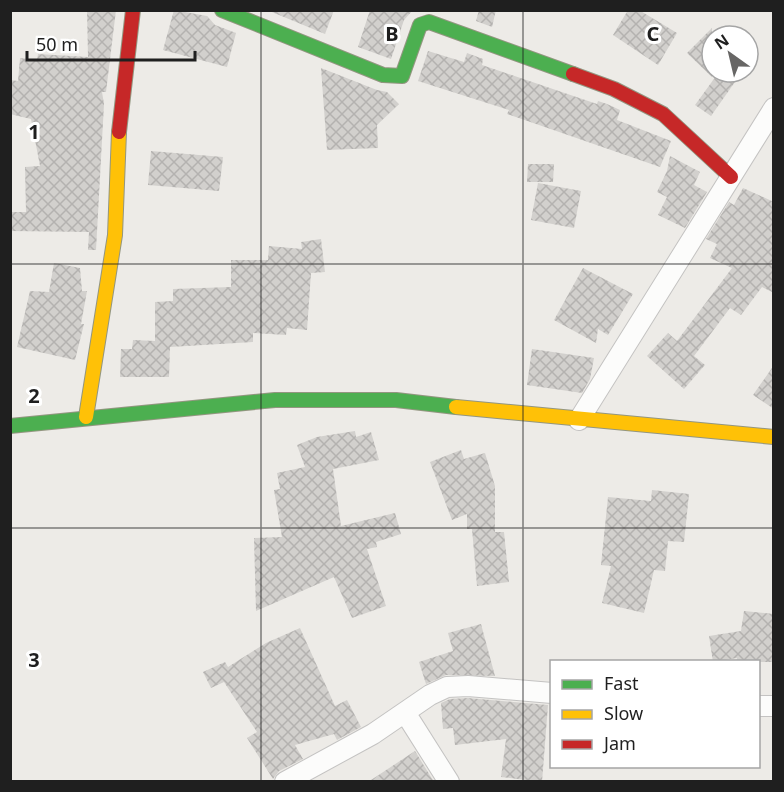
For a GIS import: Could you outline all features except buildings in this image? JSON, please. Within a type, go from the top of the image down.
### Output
[{"type":"street","points":[[86,417],[115,235],[120,110],[133,10]]},
{"type":"street","points":[[222,10],[383,75],[402,76],[414,35],[420,25],[429,22],[614,89],[663,114],[681,128],[731,177]]},
{"type":"street","points":[[579,420],[774,108]]},
{"type":"street","points":[[10,426],[275,400],[334,398],[396,399],[579,420],[774,437]]},
{"type":"street","points":[[285,782],[406,714],[430,695],[447,687],[468,686],[550,693]]},
{"type":"street","points":[[406,714],[448,782]]},
{"type":"traffic: fast","points":[[222,10],[383,75],[402,76],[420,25],[429,22],[573,74]]},
{"type":"traffic: fast","points":[[10,426],[275,400],[396,400],[456,407]]},
{"type":"traffic: slow","points":[[86,417],[115,235],[119,132]]},
{"type":"traffic: slow","points":[[456,407],[774,437]]},
{"type":"traffic: jam","points":[[119,132],[133,10]]},
{"type":"traffic: jam","points":[[573,74],[614,89],[663,114],[731,177]]}]
